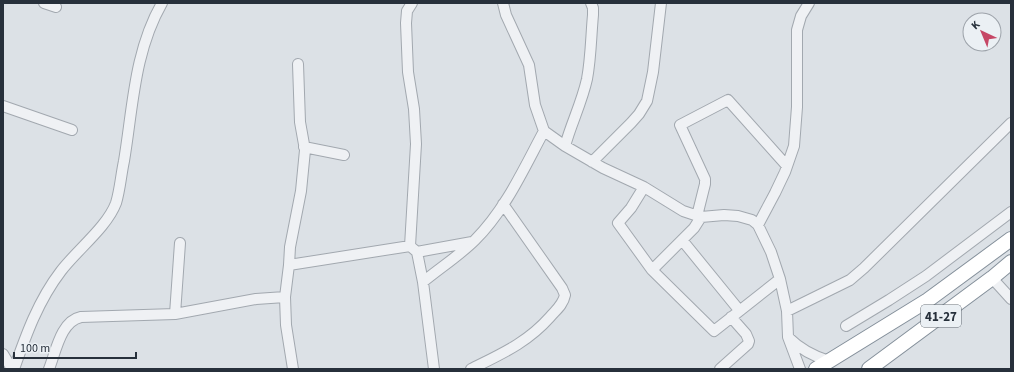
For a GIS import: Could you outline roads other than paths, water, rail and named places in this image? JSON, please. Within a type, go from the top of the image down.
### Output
[{"type":"highway","points":[[816,369],[831,365],[928,300],[1011,239]]},
{"type":"highway","name":"41-27","points":[[869,369],[992,278],[1011,262]]},
{"type":"street","points":[[44,3],[56,7]]},
{"type":"street","points":[[13,369],[28,330],[47,292],[60,272],[110,216],[116,203],[127,144],[136,73],[148,32],[162,3]]},
{"type":"street","points":[[412,3],[407,11],[406,23],[408,72],[414,109],[416,137],[413,249],[423,282],[434,369]]},
{"type":"street","points":[[503,3],[506,15],[527,59],[535,105],[544,131],[592,162],[644,187],[676,207],[699,216],[738,216],[752,220],[758,225],[765,238],[780,279],[787,311],[788,337],[800,369]]},
{"type":"street","points":[[566,146],[569,132],[587,79],[593,15],[591,3]]},
{"type":"street","points":[[592,162],[631,123],[647,101],[652,77],[661,3]]},
{"type":"street","points":[[758,225],[775,193],[792,155],[795,138],[797,107],[797,30],[801,16],[810,3]]},
{"type":"street","points":[[293,369],[286,325],[285,297],[290,247],[301,191],[304,147],[300,122],[298,64]]},
{"type":"street","points":[[652,270],[694,228],[699,216],[705,179],[680,125],[728,100],[735,106],[787,166]]},
{"type":"street","points":[[3,106],[72,130]]},
{"type":"street","points":[[787,311],[850,280],[1011,123]]},
{"type":"street","points":[[423,282],[474,241],[485,228],[503,204],[516,183],[544,131]]},
{"type":"street","points":[[304,147],[344,155]]},
{"type":"street","points":[[644,187],[631,208],[618,223],[652,270],[714,331],[780,279]]},
{"type":"street","points":[[471,369],[515,346],[535,333],[562,304],[565,295],[562,288],[503,204]]},
{"type":"street","points":[[846,326],[926,276],[1011,212]]},
{"type":"street","points":[[682,240],[739,310]]},
{"type":"street","points":[[289,265],[474,241]]},
{"type":"street","points":[[175,314],[180,243]]},
{"type":"street","points":[[992,278],[1011,299]]},
{"type":"street","points":[[49,369],[64,330],[71,320],[75,318],[94,316],[175,314],[256,299],[285,297]]},
{"type":"street","points":[[720,369],[748,344],[749,341],[746,334],[731,317]]},
{"type":"street","points":[[788,337],[806,352],[831,365]]},
{"type":"street","points":[[3,354],[13,369]]}]
